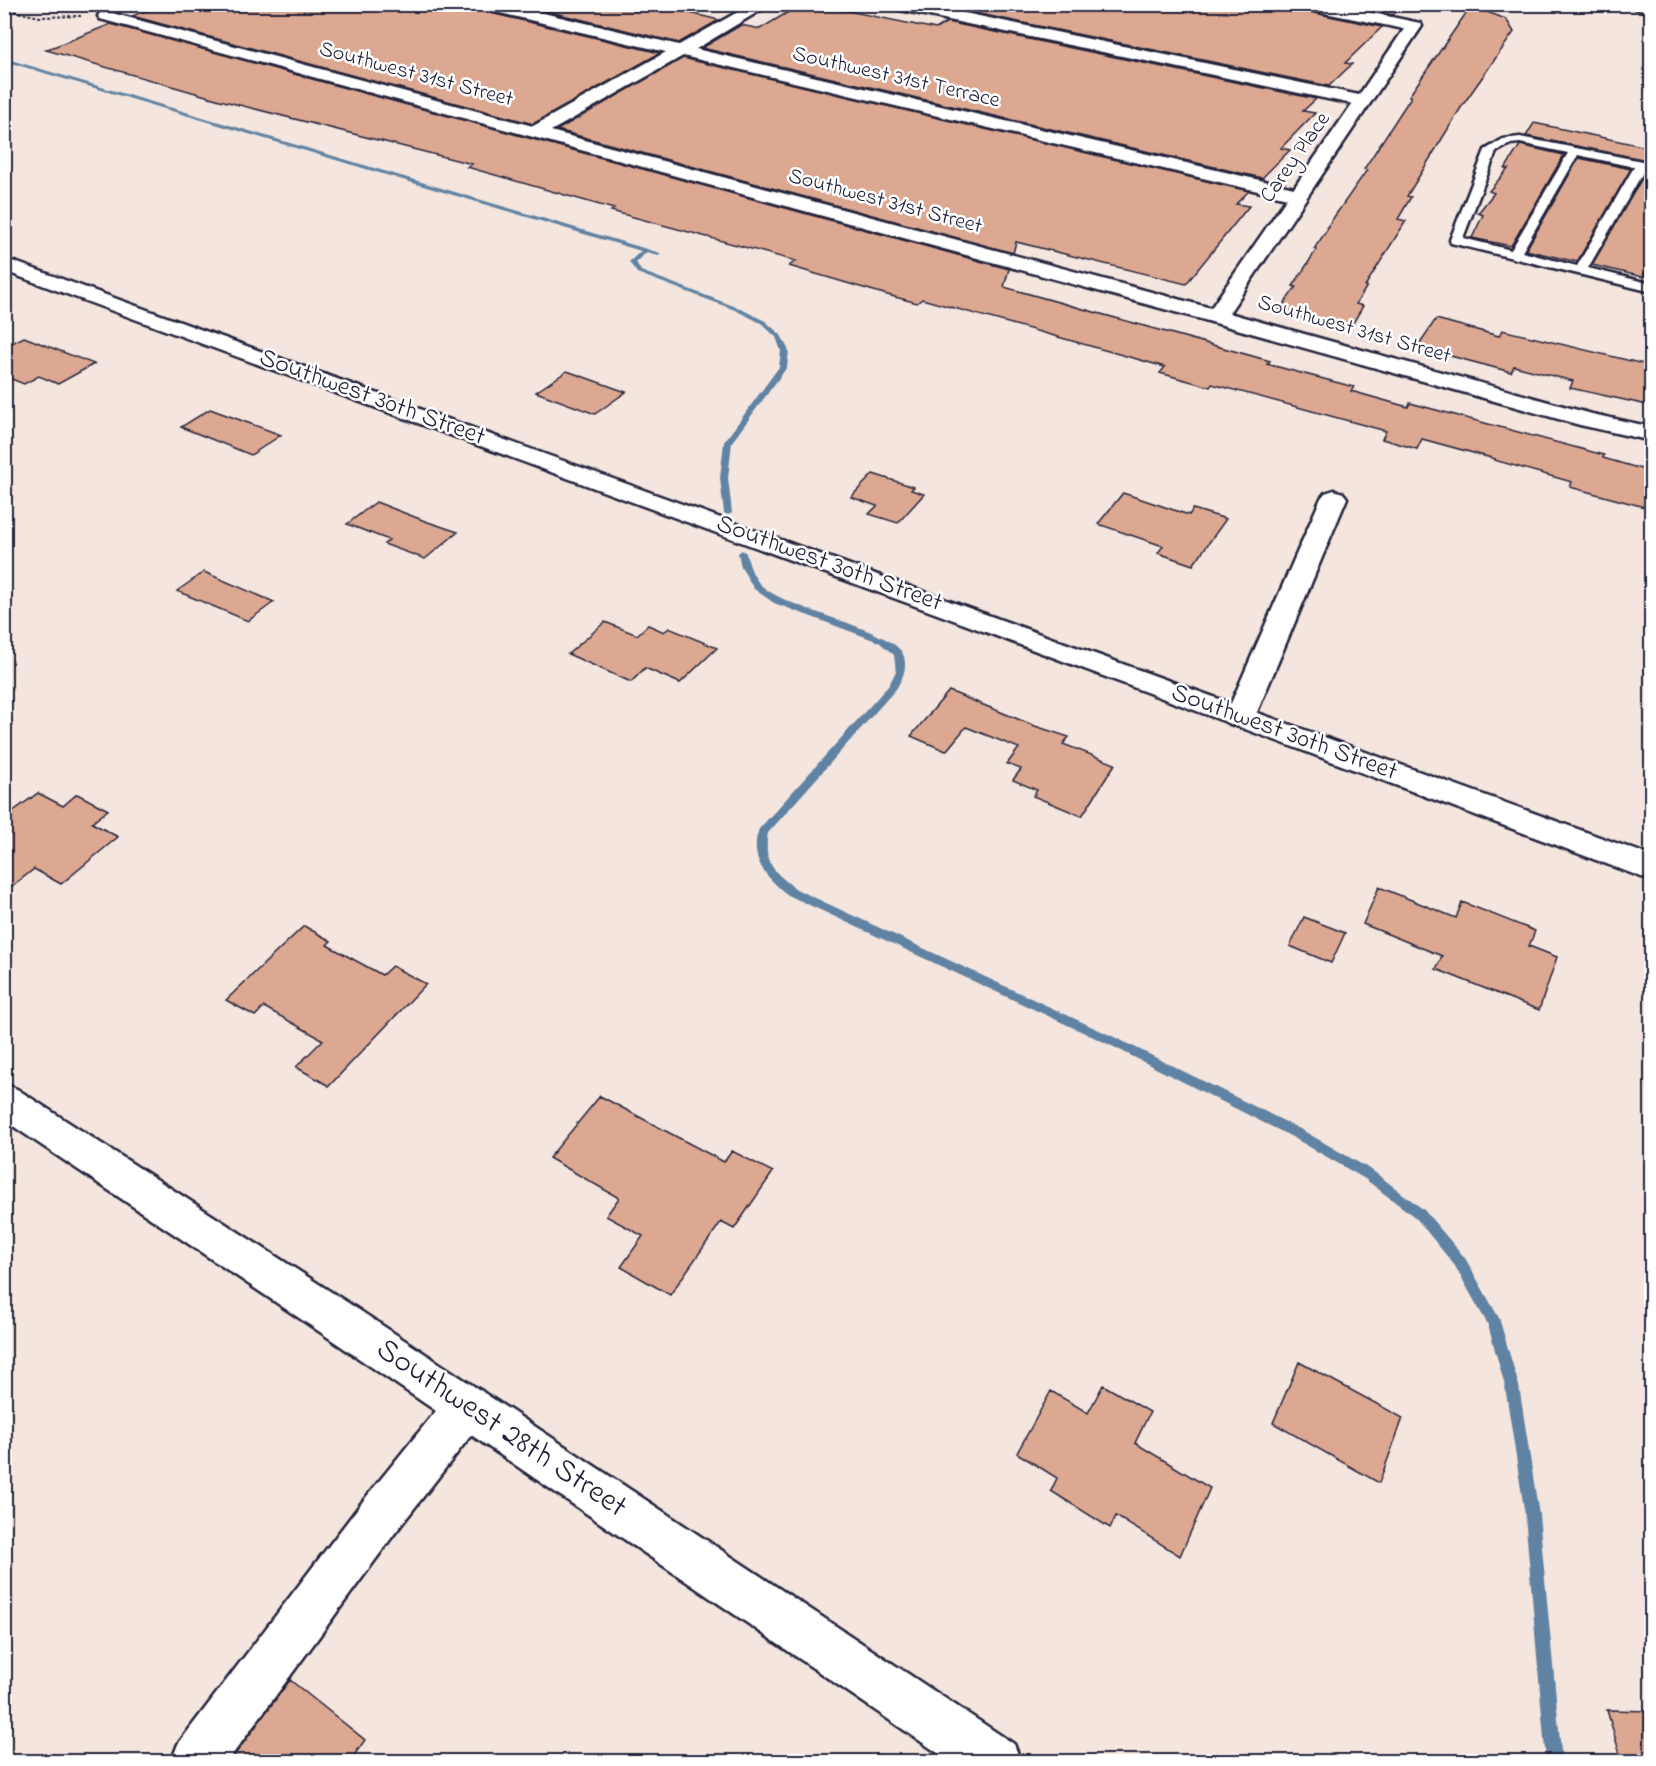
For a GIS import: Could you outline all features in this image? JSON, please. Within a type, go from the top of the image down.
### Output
[{"type":"street","name":"Southwest 31st Terrace","points":[[483,4],[1299,195]]},
{"type":"street","points":[[535,132],[764,4]]},
{"type":"street","points":[[896,4],[1364,101]]},
{"type":"street","name":"Carey Place","points":[[1216,316],[1414,26],[1305,4]]},
{"type":"street","points":[[1637,4],[1652,7]]},
{"type":"street","name":"Southwest 31st Street","points":[[128,5],[106,16],[1216,316],[1588,420],[1652,434]]},
{"type":"street","name":"Southwest 30th Street","points":[[4,264],[1652,869]]},
{"type":"street","points":[[1240,717],[1334,498]]},
{"type":"street","name":"Southwest 28th Street","points":[[4,1100],[467,1406],[996,1761]]},
{"type":"street","points":[[196,1761],[379,1517],[467,1406]]},
{"type":"lane","points":[[1581,270],[1645,165],[1520,140],[1507,141],[1491,150],[1456,240],[1652,288]]},
{"type":"lane","points":[[1515,254],[1575,152]]},
{"type":"path","points":[[4,9],[40,17],[81,16]]},
{"type":"building","points":[[162,4],[474,4],[482,11],[660,53],[533,124],[132,16]]},
{"type":"building","points":[[517,4],[653,4],[719,20],[679,43]]},
{"type":"building","points":[[975,4],[1296,4],[1305,11],[1382,27],[1345,63],[1352,64],[1329,86],[965,11]]},
{"type":"building","points":[[1343,4],[1404,4],[1393,15]]},
{"type":"building","points":[[800,5],[815,8],[819,5],[936,29],[947,22],[1316,99],[1303,111],[1315,113],[1281,148],[1290,150],[1262,178],[702,48],[741,25],[760,29]]},
{"type":"building","points":[[1471,6],[1506,19],[1514,32],[1462,106],[1407,196],[1411,197],[1398,219],[1406,221],[1365,286],[1367,286],[1356,304],[1363,306],[1349,330],[1278,312],[1296,287],[1293,286],[1317,249],[1314,249],[1329,227],[1327,227],[1367,170],[1364,169],[1411,97],[1409,96]]},
{"type":"building","points":[[111,24],[1009,269],[1004,287],[1270,361],[1267,364],[1354,387],[1351,391],[1408,407],[1410,403],[1604,455],[1603,458],[1652,472],[1652,509],[1570,487],[1572,482],[1495,459],[1422,439],[1417,449],[1382,439],[1386,431],[1212,384],[1210,387],[1160,373],[1165,367],[922,299],[917,303],[884,294],[789,266],[796,261],[611,211],[614,209],[467,167],[472,164],[220,100],[46,50]]},
{"type":"building","points":[[683,58],[1249,191],[1236,204],[1249,206],[1186,284],[1016,242],[1013,253],[557,130]]},
{"type":"building","points":[[1534,123],[1652,148],[1652,161],[1526,136]]},
{"type":"building","points":[[1520,145],[1564,155],[1511,246],[1472,238],[1483,215],[1478,213],[1494,193],[1489,191],[1508,169],[1505,169]]},
{"type":"building","points":[[1579,158],[1631,169],[1577,262],[1526,250]]},
{"type":"building","points":[[1646,171],[1652,172],[1652,258],[1643,277],[1592,265]]},
{"type":"building","points":[[1436,319],[1499,336],[1502,330],[1652,366],[1652,406],[1570,388],[1573,381],[1514,366],[1511,372],[1417,347]]},
{"type":"building","points":[[24,337],[94,364],[58,384],[39,376],[24,384],[4,376],[4,347]]},
{"type":"building","points":[[567,371],[626,392],[595,414],[536,392]]},
{"type":"building","points":[[210,409],[281,435],[251,455],[181,427]]},
{"type":"building","points":[[873,474],[914,487],[911,490],[924,494],[898,523],[869,514],[877,506],[851,497]]},
{"type":"building","points":[[1123,493],[1189,515],[1193,509],[1226,519],[1193,565],[1158,553],[1163,546],[1098,524]]},
{"type":"building","points":[[376,502],[458,532],[425,559],[384,544],[389,540],[347,524]]},
{"type":"building","points":[[204,572],[274,602],[248,621],[177,591]]},
{"type":"building","points":[[605,622],[637,635],[648,625],[664,632],[669,628],[717,648],[680,683],[645,668],[631,682],[568,654]]},
{"type":"building","points":[[949,691],[1035,726],[1069,737],[1063,744],[1115,764],[1082,816],[1033,796],[1037,790],[1013,780],[1021,769],[1007,764],[1019,748],[966,727],[946,751],[911,736]]},
{"type":"building","points":[[38,793],[63,806],[77,794],[108,810],[92,823],[118,837],[61,884],[34,869],[4,893],[4,818]]},
{"type":"building","points":[[1379,887],[1456,918],[1462,902],[1535,931],[1529,946],[1557,957],[1539,1010],[1436,969],[1442,956],[1363,924]]},
{"type":"building","points":[[1304,917],[1345,933],[1331,963],[1290,946]]},
{"type":"building","points":[[304,926],[331,941],[327,945],[382,975],[392,966],[426,984],[329,1086],[296,1067],[323,1040],[264,1007],[255,1016],[226,1000]]},
{"type":"building","points":[[600,1096],[724,1162],[732,1151],[773,1172],[734,1229],[721,1222],[670,1295],[621,1267],[643,1236],[606,1216],[619,1198],[549,1158]]},
{"type":"building","points":[[1299,1362],[1403,1418],[1379,1483],[1273,1423]]},
{"type":"building","points":[[1103,1385],[1150,1412],[1135,1443],[1210,1488],[1180,1556],[1116,1516],[1110,1528],[1051,1491],[1057,1478],[1017,1453],[1051,1391],[1088,1413]]},
{"type":"building","points":[[290,1680],[365,1740],[350,1761],[230,1761]]},
{"type":"building","points":[[1607,1710],[1652,1711],[1652,1761],[1622,1761]]},
{"type":"waterway","points":[[4,59],[646,250]]},
{"type":"waterway","points":[[646,250],[658,254]]},
{"type":"waterway","points":[[646,250],[632,262],[639,272],[737,309],[763,322],[779,336],[785,351],[783,367],[728,442],[724,478],[728,513]]},
{"type":"waterway","points":[[742,553],[745,567],[757,587],[777,601],[882,640],[898,654],[901,671],[893,687],[763,832],[761,853],[766,867],[776,879],[792,892],[1108,1039],[1298,1134],[1369,1175],[1420,1214],[1460,1262],[1494,1323],[1512,1386],[1532,1515],[1554,1762]]}]
